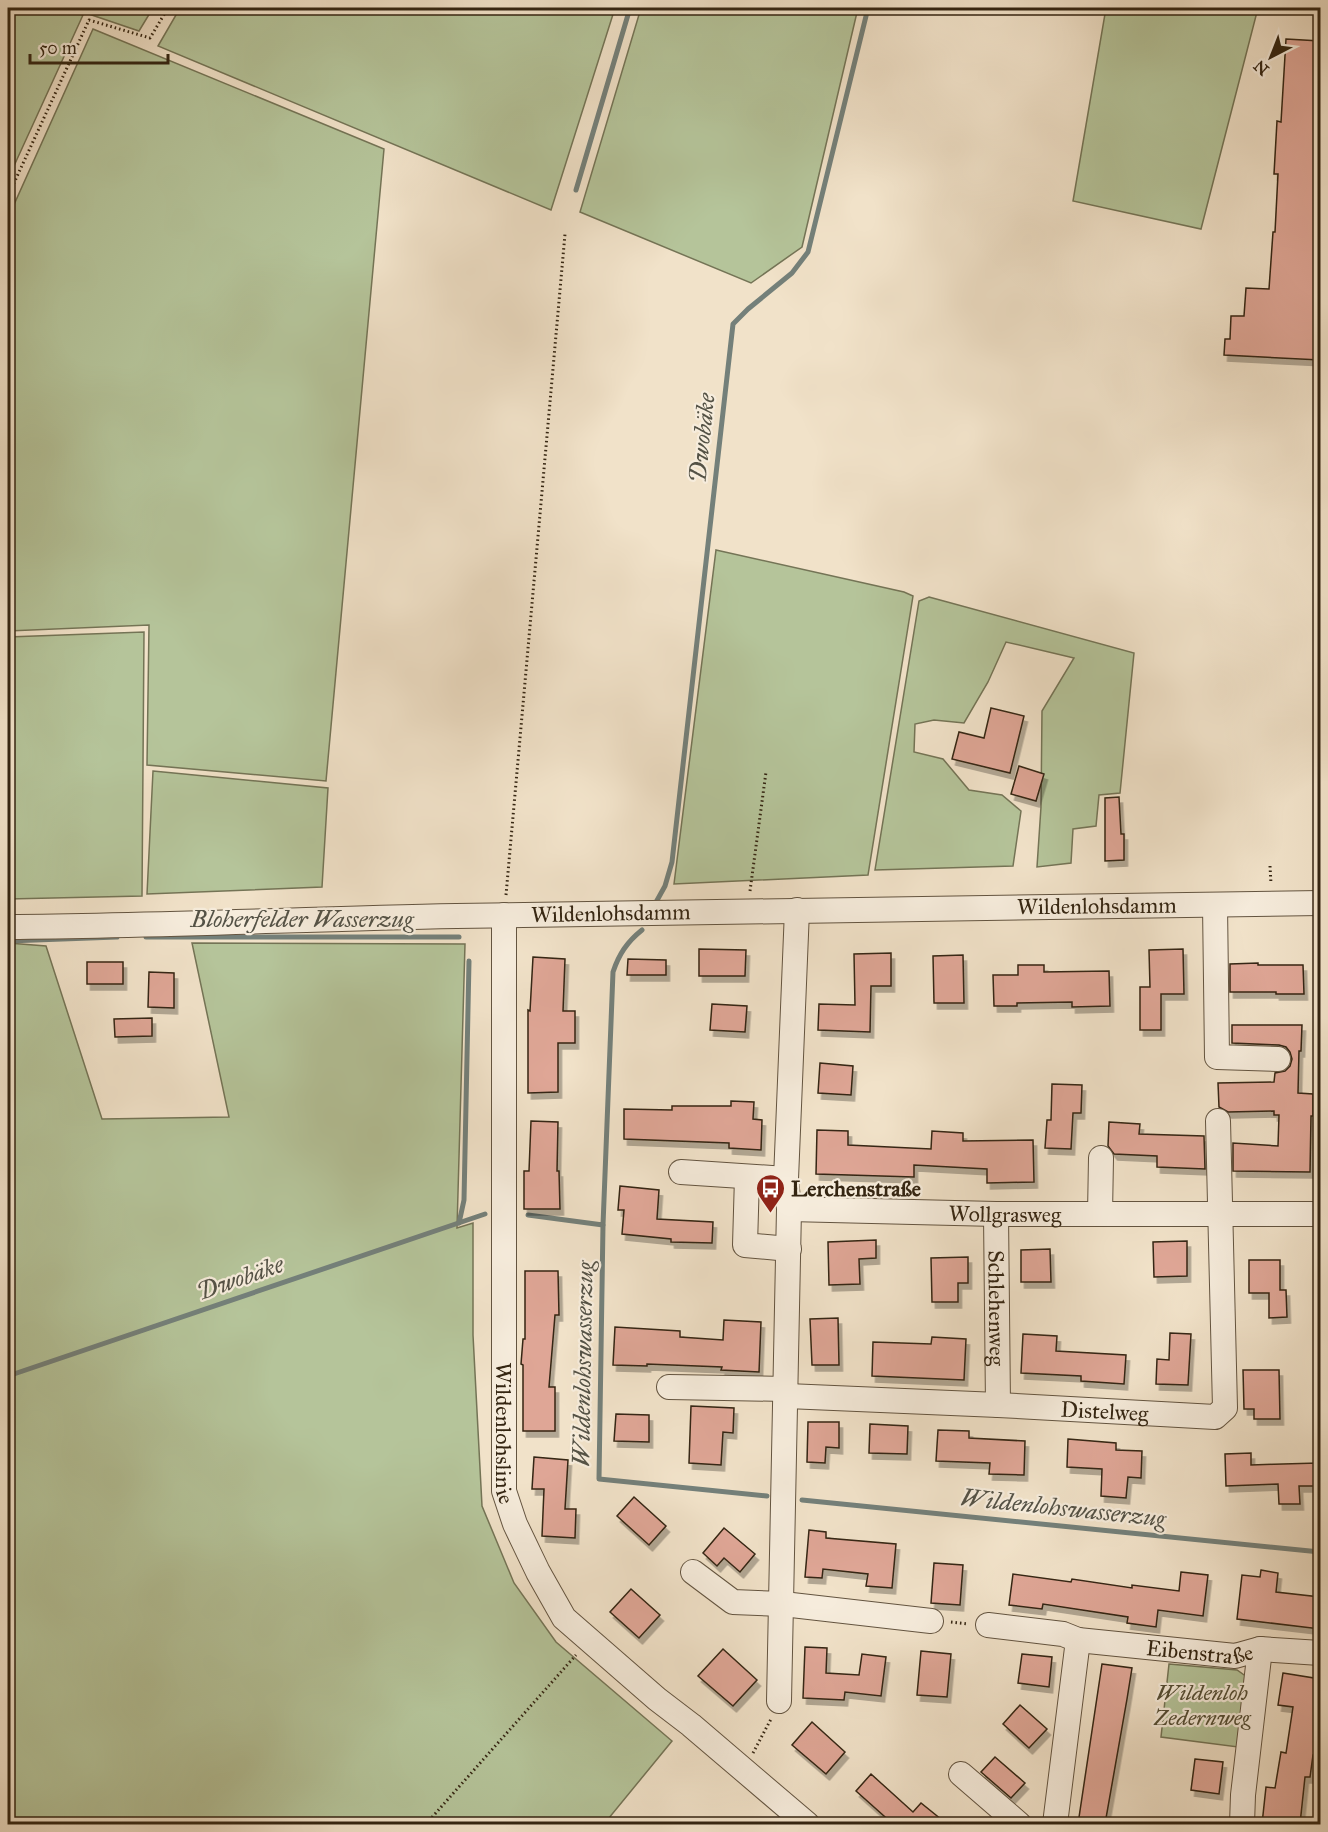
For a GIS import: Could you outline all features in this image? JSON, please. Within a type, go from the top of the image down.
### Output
[{"type":"street","name":"Wildenlohsdamm","points":[[8,927],[137,926],[747,910],[1320,903]]},
{"type":"street","points":[[1215,905],[1217,1057],[1278,1059]]},
{"type":"street","points":[[779,1701],[783,1604],[789,1250],[786,1179],[797,910]]},
{"type":"street","name":"Wildenlohslinie","points":[[504,915],[504,1491],[514,1524],[564,1618],[807,1824]]},
{"type":"street","points":[[1218,1121],[1221,1214]]},
{"type":"street","points":[[1100,1214],[1101,1158]]},
{"type":"street","points":[[681,1172],[786,1179]]},
{"type":"street","points":[[747,1177],[745,1245],[789,1250]]},
{"type":"street","name":"Wollgrasweg","points":[[789,1209],[996,1214],[1320,1214]]},
{"type":"street","name":"Schlehenweg","points":[[996,1214],[998,1405]]},
{"type":"street","name":"Distelweg","points":[[786,1392],[1215,1417],[1225,1408],[1221,1214]]},
{"type":"street","points":[[669,1387],[786,1392]]},
{"type":"street","points":[[693,1572],[733,1602],[783,1604],[931,1621]]},
{"type":"street","name":"Eibenstraße","points":[[988,1625],[1063,1634],[1078,1640],[1235,1656],[1260,1649],[1320,1653]]},
{"type":"street","points":[[1055,1824],[1078,1640]]},
{"type":"street","points":[[1242,1824],[1243,1796],[1260,1649]]},
{"type":"street","points":[[961,1774],[1019,1824]]},
{"type":"path","points":[[8,196],[89,20],[150,38],[168,8]]},
{"type":"path","points":[[504,915],[565,234]]},
{"type":"path","points":[[747,910],[766,772]]},
{"type":"path","points":[[931,1621],[988,1625]]},
{"type":"path","points":[[426,1824],[589,1641]]},
{"type":"path","points":[[755,1751],[779,1701]]},
{"type":"green space","points":[[8,8],[61,8],[83,15],[8,179]]},
{"type":"green space","points":[[71,8],[153,8],[139,31]]},
{"type":"green space","points":[[180,8],[615,8],[551,210],[158,46]]},
{"type":"green space","points":[[641,8],[858,8],[802,247],[751,283],[580,212]]},
{"type":"green space","points":[[1106,8],[1258,8],[1201,229],[1073,201]]},
{"type":"green space","points":[[93,29],[384,149],[326,781],[147,765],[149,625],[8,631],[8,218]]},
{"type":"green space","points":[[716,550],[904,592],[913,596],[868,875],[674,884]]},
{"type":"green space","points":[[929,597],[1134,653],[1120,793],[1099,795],[1096,826],[1073,829],[1071,863],[1037,867],[1041,807],[1042,711],[1074,658],[1006,642],[988,682],[964,723],[934,720],[915,724],[914,752],[943,759],[969,790],[1002,795],[1021,811],[1013,866],[875,870],[919,601]]},
{"type":"green space","points":[[144,632],[142,896],[8,899],[8,637]]},
{"type":"green space","points":[[153,771],[328,788],[322,887],[147,894]]},
{"type":"green space","points":[[8,943],[46,946],[102,1119],[229,1117],[192,943],[465,944],[457,1228],[473,1223],[473,1335],[482,1506],[514,1583],[556,1642],[672,1741],[604,1824],[8,1824]]},
{"type":"green space","name":"Wildenloh Zedernweg","points":[[1169,1664],[1237,1670],[1247,1677],[1238,1747],[1161,1737]]},
{"type":"building","points":[[1286,39],[1320,41],[1320,360],[1224,355],[1225,339],[1230,339],[1231,316],[1244,316],[1246,288],[1269,289],[1278,174],[1274,174],[1277,121],[1281,122]]},
{"type":"building","points":[[991,708],[1024,716],[1010,773],[952,759],[959,732],[984,738]]},
{"type":"building","points":[[1019,766],[1044,774],[1036,801],[1011,794]]},
{"type":"building","points":[[1119,797],[1121,834],[1124,834],[1124,860],[1105,861],[1105,798]]},
{"type":"building","points":[[699,949],[746,950],[745,976],[699,976]]},
{"type":"building","points":[[1183,949],[1184,994],[1161,994],[1161,1030],[1140,1030],[1140,987],[1150,987],[1149,950]]},
{"type":"building","points":[[891,953],[891,986],[871,986],[870,1032],[818,1030],[819,1004],[855,1005],[854,954]]},
{"type":"building","points":[[963,955],[964,1003],[934,1003],[933,956]]},
{"type":"building","points":[[533,957],[565,959],[563,1011],[575,1011],[575,1043],[558,1043],[558,1092],[528,1093],[528,1010],[530,1011]]},
{"type":"building","points":[[628,959],[666,960],[666,975],[627,975]]},
{"type":"building","points":[[87,962],[123,962],[123,984],[87,984]]},
{"type":"building","points":[[1258,963],[1258,965],[1303,965],[1304,994],[1230,992],[1230,964]]},
{"type":"building","points":[[1018,965],[1044,965],[1044,972],[1109,971],[1110,1006],[1072,1007],[1072,1002],[1017,1003],[1017,1006],[994,1006],[993,975],[1018,975]]},
{"type":"building","points":[[149,972],[174,973],[174,1008],[148,1007]]},
{"type":"building","points":[[712,1004],[747,1006],[745,1032],[710,1030]]},
{"type":"building","points":[[152,1018],[152,1036],[115,1037],[114,1019]]},
{"type":"building","points":[[1232,1025],[1302,1025],[1298,1093],[1313,1094],[1310,1172],[1233,1171],[1233,1143],[1278,1146],[1279,1115],[1274,1115],[1274,1111],[1228,1112],[1219,1107],[1218,1083],[1274,1082],[1275,1073],[1285,1071],[1292,1059],[1286,1047],[1279,1045],[1232,1043]]},
{"type":"building","points":[[820,1063],[853,1066],[851,1095],[818,1093]]},
{"type":"building","points":[[1052,1084],[1082,1085],[1081,1113],[1073,1113],[1071,1149],[1045,1148],[1047,1120],[1051,1120]]},
{"type":"building","points":[[731,1101],[754,1102],[753,1119],[762,1120],[761,1150],[729,1148],[729,1143],[624,1139],[624,1109],[672,1110],[672,1106],[731,1106]]},
{"type":"building","points":[[531,1121],[558,1122],[557,1171],[559,1171],[560,1209],[524,1209],[524,1171],[529,1171]]},
{"type":"building","points":[[1109,1122],[1140,1124],[1139,1134],[1204,1136],[1205,1169],[1157,1167],[1157,1156],[1114,1154],[1108,1146]]},
{"type":"building","points":[[817,1130],[848,1131],[848,1145],[931,1149],[932,1131],[963,1133],[963,1141],[1033,1140],[1034,1182],[987,1183],[987,1169],[914,1165],[914,1177],[816,1174]]},
{"type":"building","points":[[620,1186],[659,1190],[657,1219],[713,1222],[712,1243],[671,1242],[671,1239],[622,1234],[624,1210],[618,1210]]},
{"type":"building","points":[[876,1240],[876,1258],[859,1259],[860,1284],[829,1285],[828,1242]]},
{"type":"building","points":[[1187,1241],[1187,1276],[1154,1277],[1153,1242]]},
{"type":"building","points":[[1050,1249],[1051,1282],[1021,1282],[1021,1250]]},
{"type":"building","points":[[968,1257],[968,1283],[958,1283],[958,1302],[932,1302],[931,1258]]},
{"type":"building","points":[[1249,1260],[1280,1260],[1280,1290],[1286,1290],[1287,1317],[1269,1318],[1269,1293],[1249,1293]]},
{"type":"building","points":[[525,1271],[558,1271],[559,1315],[555,1315],[549,1387],[555,1387],[555,1431],[523,1431],[523,1365],[521,1364],[523,1339],[525,1339]]},
{"type":"building","points":[[838,1318],[839,1365],[812,1365],[810,1319]]},
{"type":"building","points":[[724,1320],[761,1322],[759,1372],[721,1370],[722,1367],[613,1365],[615,1327],[680,1331],[680,1337],[723,1340]]},
{"type":"building","points":[[1170,1333],[1191,1334],[1188,1385],[1156,1384],[1157,1359],[1169,1360]]},
{"type":"building","points":[[1023,1334],[1057,1336],[1056,1351],[1126,1355],[1124,1384],[1081,1381],[1081,1376],[1021,1373]]},
{"type":"building","points":[[932,1337],[966,1339],[964,1380],[872,1376],[873,1342],[931,1344]]},
{"type":"building","points":[[1243,1370],[1279,1370],[1280,1419],[1254,1419],[1254,1409],[1244,1409]]},
{"type":"building","points":[[691,1406],[734,1408],[733,1433],[723,1432],[721,1465],[689,1463]]},
{"type":"building","points":[[616,1414],[649,1415],[649,1442],[614,1441]]},
{"type":"building","points":[[808,1422],[839,1422],[839,1448],[826,1447],[825,1463],[807,1462]]},
{"type":"building","points":[[870,1424],[908,1426],[907,1454],[869,1453]]},
{"type":"building","points":[[938,1430],[969,1431],[969,1438],[1025,1441],[1024,1475],[989,1474],[990,1463],[936,1461]]},
{"type":"building","points":[[1068,1439],[1116,1443],[1116,1450],[1142,1451],[1141,1478],[1128,1477],[1126,1498],[1101,1496],[1102,1469],[1067,1467]]},
{"type":"building","points":[[1251,1453],[1251,1465],[1318,1463],[1318,1486],[1299,1486],[1300,1504],[1279,1504],[1278,1484],[1226,1486],[1225,1454]]},
{"type":"building","points":[[534,1457],[568,1460],[565,1509],[576,1509],[575,1538],[542,1536],[544,1489],[532,1489]]},
{"type":"building","points":[[634,1497],[666,1526],[649,1545],[617,1516]]},
{"type":"building","points":[[724,1528],[755,1554],[740,1572],[724,1558],[717,1566],[703,1553]]},
{"type":"building","points":[[809,1530],[826,1532],[826,1538],[896,1544],[892,1588],[866,1586],[868,1574],[823,1569],[822,1578],[805,1577]]},
{"type":"building","points":[[934,1563],[963,1565],[960,1605],[931,1603]]},
{"type":"building","points":[[1261,1570],[1278,1573],[1276,1592],[1320,1597],[1320,1629],[1237,1619],[1242,1575],[1260,1577]]},
{"type":"building","points":[[1181,1572],[1208,1575],[1203,1616],[1158,1610],[1156,1627],[1127,1623],[1128,1617],[1043,1604],[1042,1609],[1009,1605],[1013,1574],[1071,1582],[1072,1579],[1132,1588],[1132,1585],[1179,1591]]},
{"type":"building","points":[[631,1589],[660,1615],[639,1638],[610,1612]]},
{"type":"building","points":[[805,1647],[827,1648],[826,1673],[859,1675],[862,1654],[886,1657],[881,1696],[845,1692],[844,1700],[803,1698]]},
{"type":"building","points":[[723,1649],[757,1680],[733,1706],[698,1676]]},
{"type":"building","points":[[921,1651],[951,1654],[947,1697],[917,1695]]},
{"type":"building","points":[[1022,1654],[1052,1657],[1049,1687],[1018,1683]]},
{"type":"building","points":[[1102,1664],[1132,1668],[1105,1824],[1078,1824]]},
{"type":"building","points":[[1283,1673],[1320,1679],[1319,1756],[1313,1755],[1310,1777],[1305,1777],[1300,1824],[1262,1824],[1266,1787],[1275,1788],[1281,1752],[1286,1753],[1293,1707],[1278,1705]]},
{"type":"building","points":[[1020,1705],[1047,1729],[1029,1748],[1003,1724]]},
{"type":"building","points":[[812,1722],[845,1752],[826,1774],[792,1745]]},
{"type":"building","points":[[995,1757],[1025,1783],[1011,1798],[981,1772]]},
{"type":"building","points":[[1195,1759],[1223,1762],[1219,1794],[1191,1790]]},
{"type":"building","points":[[871,1774],[913,1812],[921,1803],[947,1824],[893,1824],[856,1791]]},
{"type":"waterway","points":[[576,190],[630,8]]},
{"type":"waterway","name":"Dwobäke","points":[[655,904],[665,886],[672,862],[733,324],[792,273],[808,252],[868,8]]},
{"type":"waterway","name":"Dwobäke","points":[[528,1215],[603,1225],[613,972],[624,949],[642,930]]},
{"type":"waterway","name":"Bloherfelder Wasserzug","points":[[8,941],[117,937]]},
{"type":"waterway","name":"Bloherfelder Wasserzug","points":[[146,937],[459,937]]},
{"type":"waterway","points":[[459,1223],[464,1200],[469,961]]},
{"type":"waterway","name":"Dwobäke","points":[[8,1376],[485,1214]]},
{"type":"waterway","name":"Wildenlohswasserzug","points":[[603,1225],[599,1479],[767,1496]]},
{"type":"waterway","name":"Wildenlohswasserzug","points":[[802,1500],[1320,1552]]},
{"type":"place","name":"Lerchenstraße","points":[[770,1214]]}]
